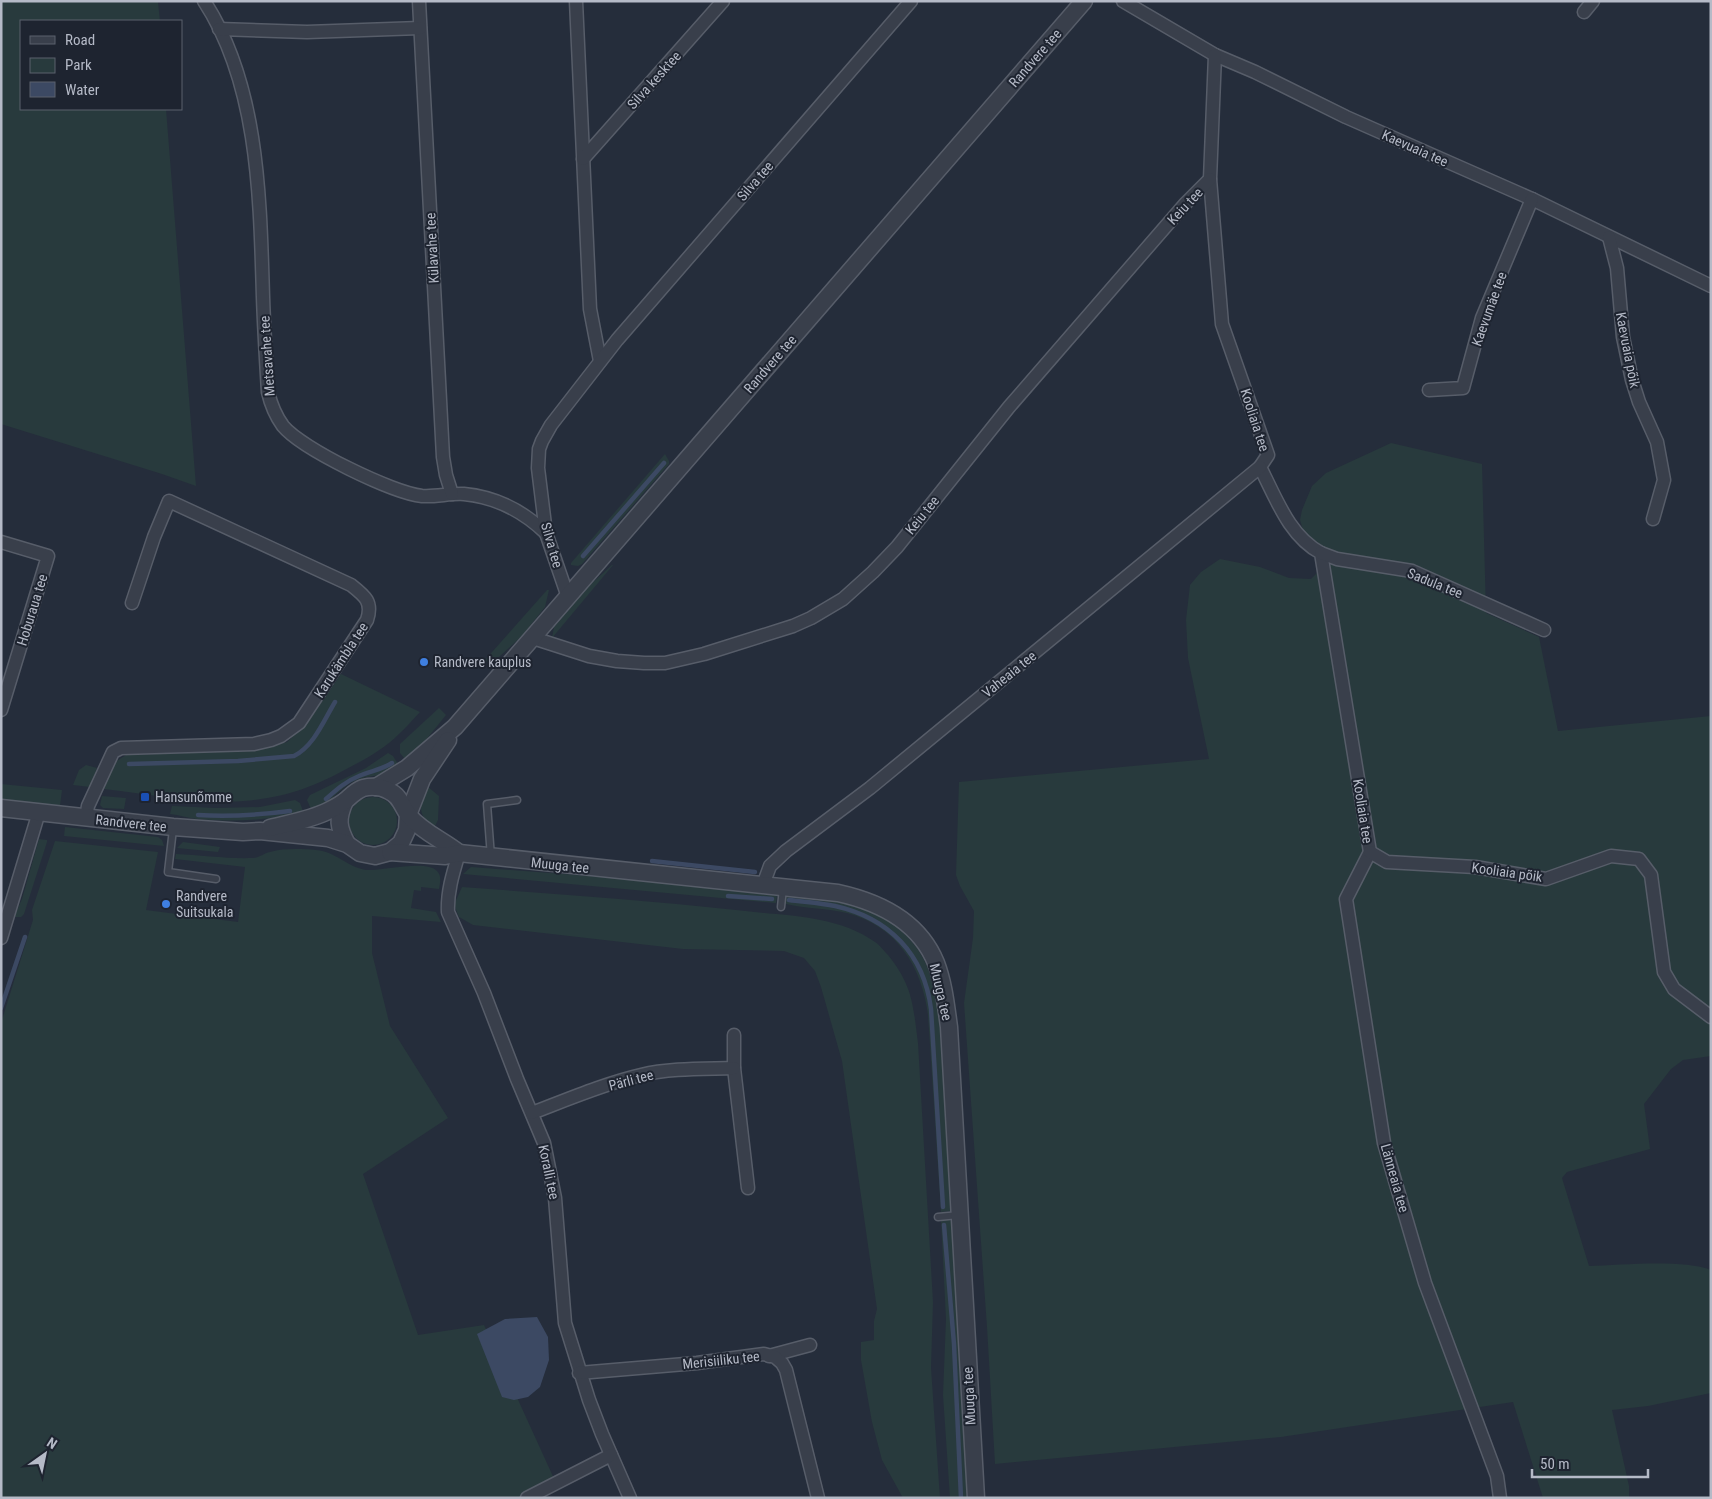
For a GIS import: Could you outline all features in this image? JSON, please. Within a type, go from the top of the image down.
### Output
[{"type":"street","name":"Metsavahe tee","points":[[204,1],[219,29],[242,86],[252,143],[261,229],[268,392],[272,408],[284,426],[294,436],[343,466],[410,493],[423,496],[465,494],[505,505],[533,521],[546,533]]},
{"type":"street","name":"Külavahe tee","points":[[419,1],[443,457],[452,494]]},
{"type":"street","points":[[576,1],[590,309],[600,361]]},
{"type":"street","name":"Silva kesktee","points":[[583,159],[723,1]]},
{"type":"street","name":"Silva tee","points":[[568,597],[546,533],[538,468],[539,449],[551,425],[616,340],[911,1]]},
{"type":"street","name":"Randvere tee","points":[[260,831],[326,812],[359,790],[376,786],[407,768],[455,727],[1084,1]]},
{"type":"street","name":"Kaevuaia tee","points":[[1123,1],[1215,55],[1255,72],[1346,117],[1532,199],[1711,286]]},
{"type":"street","points":[[1584,12],[1593,1]]},
{"type":"street","points":[[219,29],[307,32],[420,28]]},
{"type":"street","name":"Kooliaia tee","points":[[1215,55],[1210,180],[1222,324],[1268,455],[1260,467],[1287,520],[1309,546],[1321,554],[1370,852]]},
{"type":"street","name":"Keiu tee","points":[[533,638],[589,656],[617,661],[665,662],[704,654],[793,626],[811,618],[843,599],[873,572],[896,546],[1008,407],[1186,203],[1210,180]]},
{"type":"street","name":"Kaevumäe tee","points":[[1429,390],[1464,388],[1482,318],[1532,199]]},
{"type":"street","name":"Kaevuaia põik","points":[[1609,237],[1617,268],[1623,337],[1632,380],[1656,442],[1664,480],[1653,519]]},
{"type":"street","name":"Vaheaia tee","points":[[763,885],[770,866],[786,851],[870,788],[1260,467]]},
{"type":"street","name":"Karukämbla tee","points":[[86,818],[88,806],[113,752],[121,748],[254,744],[271,740],[291,730],[307,713],[368,620],[370,610],[368,601],[351,586],[169,502],[154,538],[132,603]]},
{"type":"street","name":"Hoburaua tee","points":[[1,542],[48,556],[1,710]]},
{"type":"street","name":"Sadula tee","points":[[1321,554],[1337,559],[1412,571],[1544,630]]},
{"type":"street","name":"Randvere tee","points":[[1,808],[173,827],[243,832],[260,831],[328,838],[347,844],[360,854],[375,856],[390,852],[401,843],[407,830],[408,815],[422,780],[455,727]]},
{"type":"street","points":[[376,786],[390,791],[402,801],[408,815]]},
{"type":"street","points":[[345,801],[339,815],[340,831],[347,844]]},
{"type":"street","points":[[1,938],[6,910],[38,812]]},
{"type":"street","name":"Muuga tee","points":[[408,815],[421,829],[448,844],[458,853]]},
{"type":"street","name":"Muuga tee","points":[[390,852],[445,856],[458,853],[491,858],[838,893],[879,905],[898,916],[912,928],[924,942],[936,963],[942,984],[949,1027],[976,1498]]},
{"type":"street","name":"Kooliaia põik","points":[[1370,852],[1387,862],[1475,867],[1546,879],[1611,856],[1639,859],[1651,875],[1664,972],[1674,989],[1711,1017]]},
{"type":"street","name":"Länneaia tee","points":[[1370,852],[1346,899],[1384,1143],[1425,1283],[1496,1476],[1500,1498]]},
{"type":"street","name":"Koralli tee","points":[[458,853],[449,886],[448,912],[484,993],[544,1143],[556,1198],[565,1323],[579,1373],[611,1456],[630,1498]]},
{"type":"street","points":[[734,1034],[734,1068],[748,1188]]},
{"type":"street","name":"Pärli tee","points":[[532,1113],[640,1076],[665,1071],[734,1068]]},
{"type":"street","points":[[769,1356],[810,1345]]},
{"type":"street","name":"Merisiiliku tee","points":[[579,1373],[696,1363],[764,1354],[775,1357],[786,1370],[818,1498]]},
{"type":"street","points":[[527,1498],[611,1456]]},
{"type":"lane","points":[[491,858],[491,835],[487,804],[517,800]]},
{"type":"lane","points":[[173,827],[168,872],[216,879]]},
{"type":"lane","points":[[781,907],[783,887]]},
{"type":"lane","points":[[938,1217],[960,1215]]},
{"type":"green space","points":[[1,1],[158,2],[160,20],[20,20],[20,110],[166,110],[196,486],[1,424]]},
{"type":"green space","points":[[1391,443],[1482,464],[1486,613],[1539,637],[1558,731],[1711,716],[1711,1056],[1683,1060],[1671,1069],[1644,1104],[1650,1149],[1567,1172],[1562,1178],[1589,1266],[1669,1264],[1711,1270],[1711,1393],[1648,1406],[1612,1410],[1629,1486],[1629,1498],[1543,1498],[1513,1402],[1281,1437],[995,1464],[964,1003],[973,938],[974,911],[956,875],[959,782],[1209,759],[1188,658],[1186,620],[1190,585],[1201,572],[1220,559],[1260,567],[1289,578],[1311,579],[1319,571],[1315,546],[1303,530],[1300,520],[1312,486],[1326,473]]},
{"type":"green space","points":[[665,454],[669,464],[582,564],[578,566],[571,565],[571,563]]},
{"type":"green space","points":[[612,565],[552,638],[554,627],[591,584]]},
{"type":"green space","points":[[549,590],[545,607],[522,636],[490,665],[485,660]]},
{"type":"green space","points":[[341,674],[420,712],[383,748],[325,780],[300,790],[274,797],[227,802],[192,800],[104,789],[115,762],[126,755],[249,751],[287,742],[308,722]]},
{"type":"green space","points":[[439,708],[446,715],[425,741],[405,759],[400,753],[400,744]]},
{"type":"green space","points":[[388,753],[393,756],[398,764],[381,775],[366,777],[350,783],[334,796],[331,802],[315,811],[311,809],[307,800],[310,795],[366,768]]},
{"type":"green space","points":[[86,765],[97,768],[90,787],[73,785],[79,770]]},
{"type":"green space","points":[[1,784],[62,790],[60,806],[1,800]]},
{"type":"green space","points":[[427,786],[439,796],[438,820],[434,828],[424,818],[421,809]]},
{"type":"green space","points":[[102,796],[126,798],[124,809],[103,808],[100,805]]},
{"type":"green space","points":[[368,797],[378,797],[390,804],[397,816],[397,826],[390,838],[378,845],[368,845],[360,841],[353,834],[349,826],[349,816],[353,808],[360,801]]},
{"type":"green space","points":[[295,800],[300,803],[303,811],[264,819],[210,820],[170,814],[172,806],[260,807]]},
{"type":"green space","points":[[65,827],[158,837],[162,840],[164,846],[64,836]]},
{"type":"green space","points":[[39,839],[47,840],[47,842],[24,914],[21,917],[14,917],[22,899]]},
{"type":"green space","points":[[55,841],[158,852],[146,910],[238,922],[245,867],[175,859],[176,854],[253,858],[282,850],[316,850],[323,851],[353,866],[366,870],[424,866],[432,868],[439,873],[439,889],[421,887],[421,891],[414,890],[411,908],[436,912],[441,922],[372,916],[372,953],[390,1026],[448,1118],[363,1174],[418,1335],[484,1325],[556,1483],[527,1498],[1,1498],[1,1023],[33,920],[32,910]]},
{"type":"green space","points":[[183,842],[220,847],[218,852],[177,848]]},
{"type":"green space","points":[[471,867],[628,879],[775,893],[777,895],[776,903],[463,874]]},
{"type":"green space","points":[[462,887],[599,897],[790,915],[843,926],[877,943],[888,955],[903,976],[907,986],[913,1007],[918,1043],[933,1302],[931,1368],[940,1498],[903,1498],[882,1460],[872,1422],[861,1360],[861,1342],[874,1340],[874,1321],[877,1309],[842,1061],[815,971],[804,958],[784,951],[683,949],[473,925],[459,917],[454,905]]},
{"type":"green space","points":[[787,895],[839,902],[876,914],[904,934],[913,943],[924,960],[934,987],[941,1031],[952,1208],[950,1211],[941,1212],[928,1015],[925,997],[913,965],[893,938],[865,919],[839,911],[786,904],[784,900]]},
{"type":"green space","points":[[941,1221],[951,1221],[953,1229],[970,1498],[950,1498],[943,1395],[946,1319]]},
{"type":"water","points":[[537,1317],[548,1337],[549,1360],[540,1387],[528,1397],[514,1400],[502,1397],[477,1334],[505,1319]]},
{"type":"waterway","points":[[583,556],[664,463]]},
{"type":"waterway","points":[[129,764],[238,761],[294,756],[301,752],[313,739],[335,702]]},
{"type":"waterway","points":[[326,799],[350,780],[392,763]]},
{"type":"waterway","points":[[198,815],[221,816],[290,811]]},
{"type":"waterway","points":[[652,861],[755,872]]},
{"type":"waterway","points":[[728,896],[772,899]]},
{"type":"waterway","points":[[789,900],[835,906],[872,919],[901,941],[921,971],[931,1009],[943,1207]]},
{"type":"waterway","points":[[1,1008],[25,937]]},
{"type":"waterway","points":[[944,1225],[954,1344],[961,1498]]},
{"type":"place","name":"Randvere kauplus","points":[[424,662]]},
{"type":"place","name":"Hansunõmme","points":[[145,797]]},
{"type":"place","name":"Randvere Suitsukala","points":[[166,904]]}]
